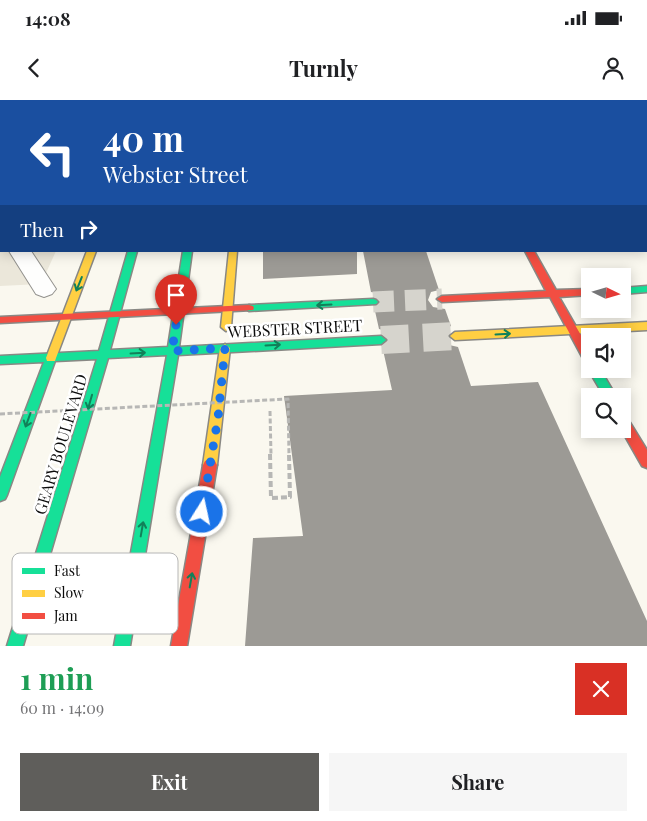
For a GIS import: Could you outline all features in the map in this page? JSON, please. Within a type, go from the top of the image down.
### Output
[{"type":"main road","points":[[0,495],[92,252]]},
{"type":"main road","name":"GEARY BOULEVARD","points":[[43,553],[104,355],[133,252]]},
{"type":"main road","points":[[138,553],[188,252]]},
{"type":"main road","points":[[179,646],[218,418],[232,252]]},
{"type":"main road","points":[[530,252],[581,345]]},
{"type":"main road","points":[[631,290],[647,289]]},
{"type":"main road","points":[[442,299],[581,292]]},
{"type":"main road","name":"WEBSTER STREET","points":[[0,320],[373,302]]},
{"type":"main road","points":[[455,336],[647,326]]},
{"type":"main road","name":"WEBSTER STREET","points":[[0,360],[381,340]]},
{"type":"main road","points":[[631,434],[647,462]]},
{"type":"main road","name":"GEARY BOULEVARD","points":[[15,646],[19,634]]},
{"type":"street","points":[[21,252],[44,289]]},
{"type":"path","points":[[0,414],[288,399],[290,497],[271,498],[270,411]]},
{"type":"shaded area","points":[[0,252],[56,252],[41,284],[0,286]]},
{"type":"building","points":[[263,252],[357,252],[357,274],[263,279]]},
{"type":"building","points":[[363,252],[426,252],[439,290],[431,292],[428,300],[433,307],[445,309],[451,326],[444,329],[440,337],[445,344],[458,347],[471,386],[538,382],[647,621],[647,646],[245,646],[253,538],[303,536],[284,396],[392,390],[383,350],[392,347],[396,339],[391,332],[379,329],[375,311],[384,309],[387,301],[382,294],[371,292]]},
{"type":"tunnel","points":[[373,302],[442,299]]},
{"type":"tunnel","points":[[381,340],[455,336]]},
{"type":"traffic: fast","points":[[44,553],[85,421],[133,252]]},
{"type":"traffic: fast","points":[[139,553],[162,421],[188,252]]},
{"type":"traffic: fast","points":[[631,290],[647,289]]},
{"type":"traffic: fast","points":[[249,308],[373,302]]},
{"type":"traffic: fast","points":[[0,360],[381,340]]},
{"type":"traffic: fast","points":[[0,495],[51,358]]},
{"type":"traffic: fast","points":[[599,378],[605,388]]},
{"type":"traffic: fast","points":[[15,646],[19,634]]},
{"type":"traffic: fast","points":[[122,646],[124,634]]},
{"type":"traffic: slow","points":[[51,358],[92,252]]},
{"type":"traffic: slow","points":[[226,327],[233,252]]},
{"type":"traffic: slow","points":[[455,336],[647,326]]},
{"type":"traffic: slow","points":[[210,465],[225,348]]},
{"type":"traffic: jam","points":[[530,252],[581,345]]},
{"type":"traffic: jam","points":[[442,299],[581,292]]},
{"type":"traffic: jam","points":[[0,320],[249,308]]},
{"type":"traffic: jam","points":[[631,434],[647,462]]},
{"type":"traffic: jam","points":[[179,646],[210,465]]},
{"type":"route","points":[[176,325],[172,351],[225,348],[218,418],[202,512]]}]
